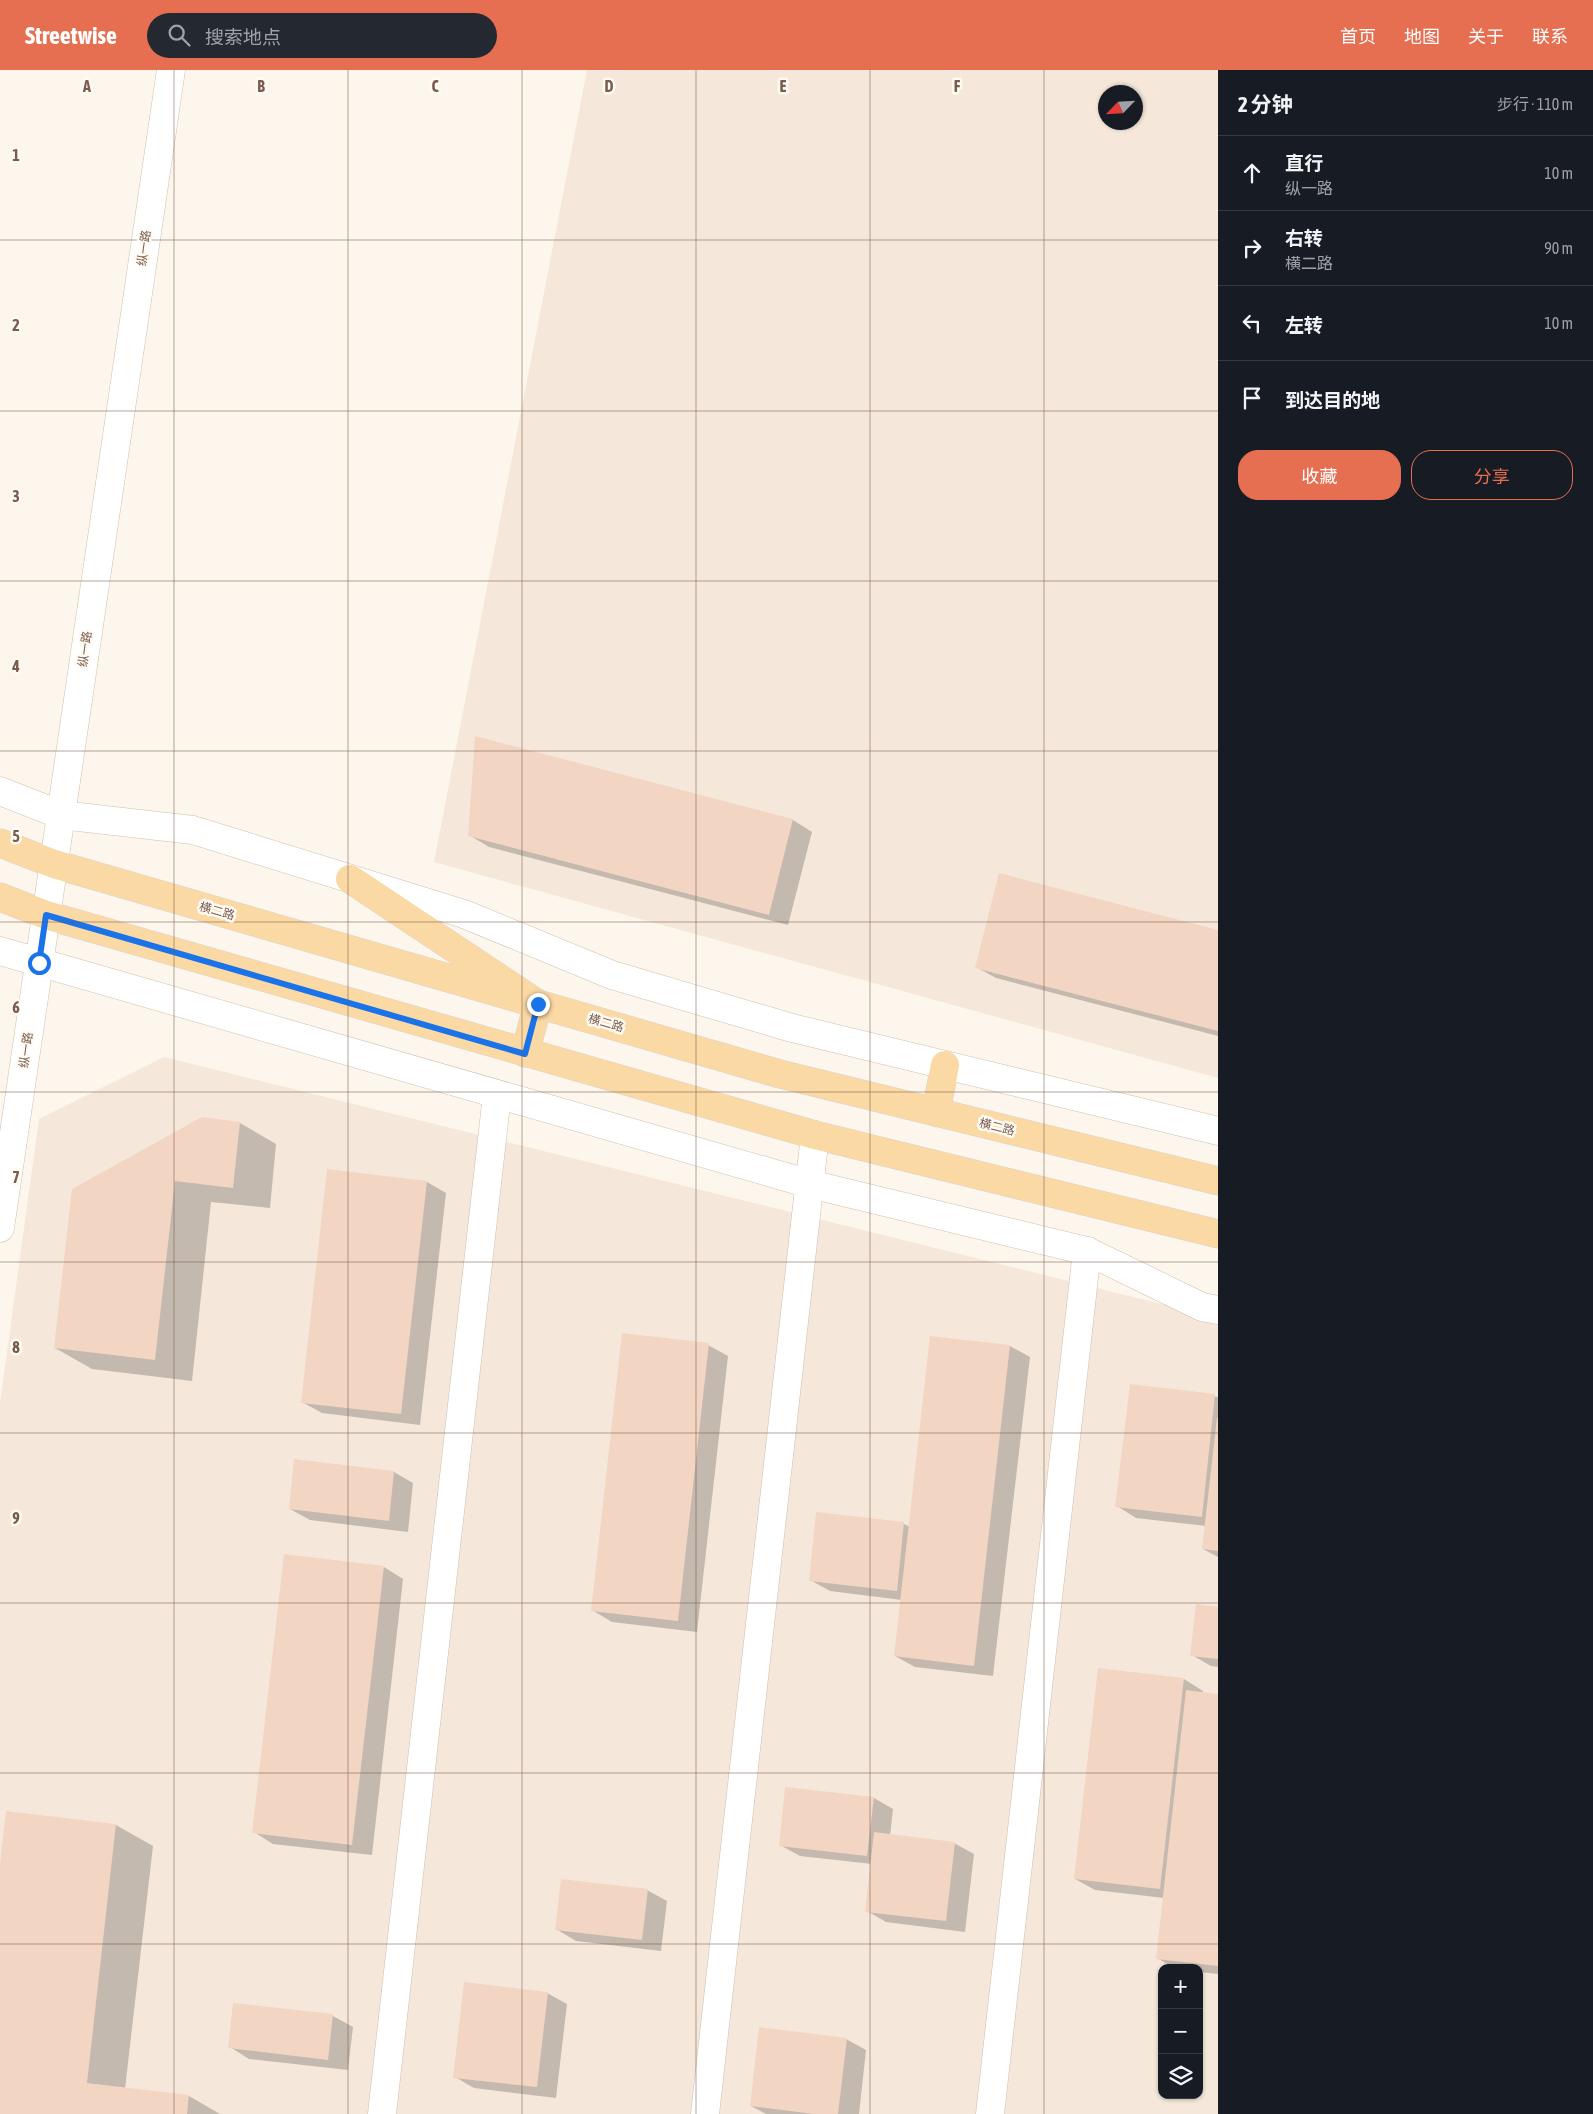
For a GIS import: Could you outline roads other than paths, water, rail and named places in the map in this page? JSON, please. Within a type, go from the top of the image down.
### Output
[{"type":"main road","name":"横二路","points":[[0,843],[54,864],[780,1074],[1218,1181]]},
{"type":"main road","points":[[350,879],[538,1004],[525,1054]]},
{"type":"main road","points":[[0,897],[46,915],[525,1054],[815,1135],[1218,1234]]},
{"type":"main road","points":[[936,1112],[945,1065]]},
{"type":"street","name":"纵一路","points":[[0,1228],[171,70]]},
{"type":"street","points":[[0,791],[61,815],[193,830],[464,914],[612,975],[792,1028],[1218,1131]]},
{"type":"street","points":[[0,951],[810,1184],[1087,1251],[1202,1307],[1218,1310]]},
{"type":"street","points":[[382,2114],[497,1095]]},
{"type":"street","points":[[705,2114],[815,1135]]},
{"type":"street","points":[[990,2114],[1087,1251]]}]
